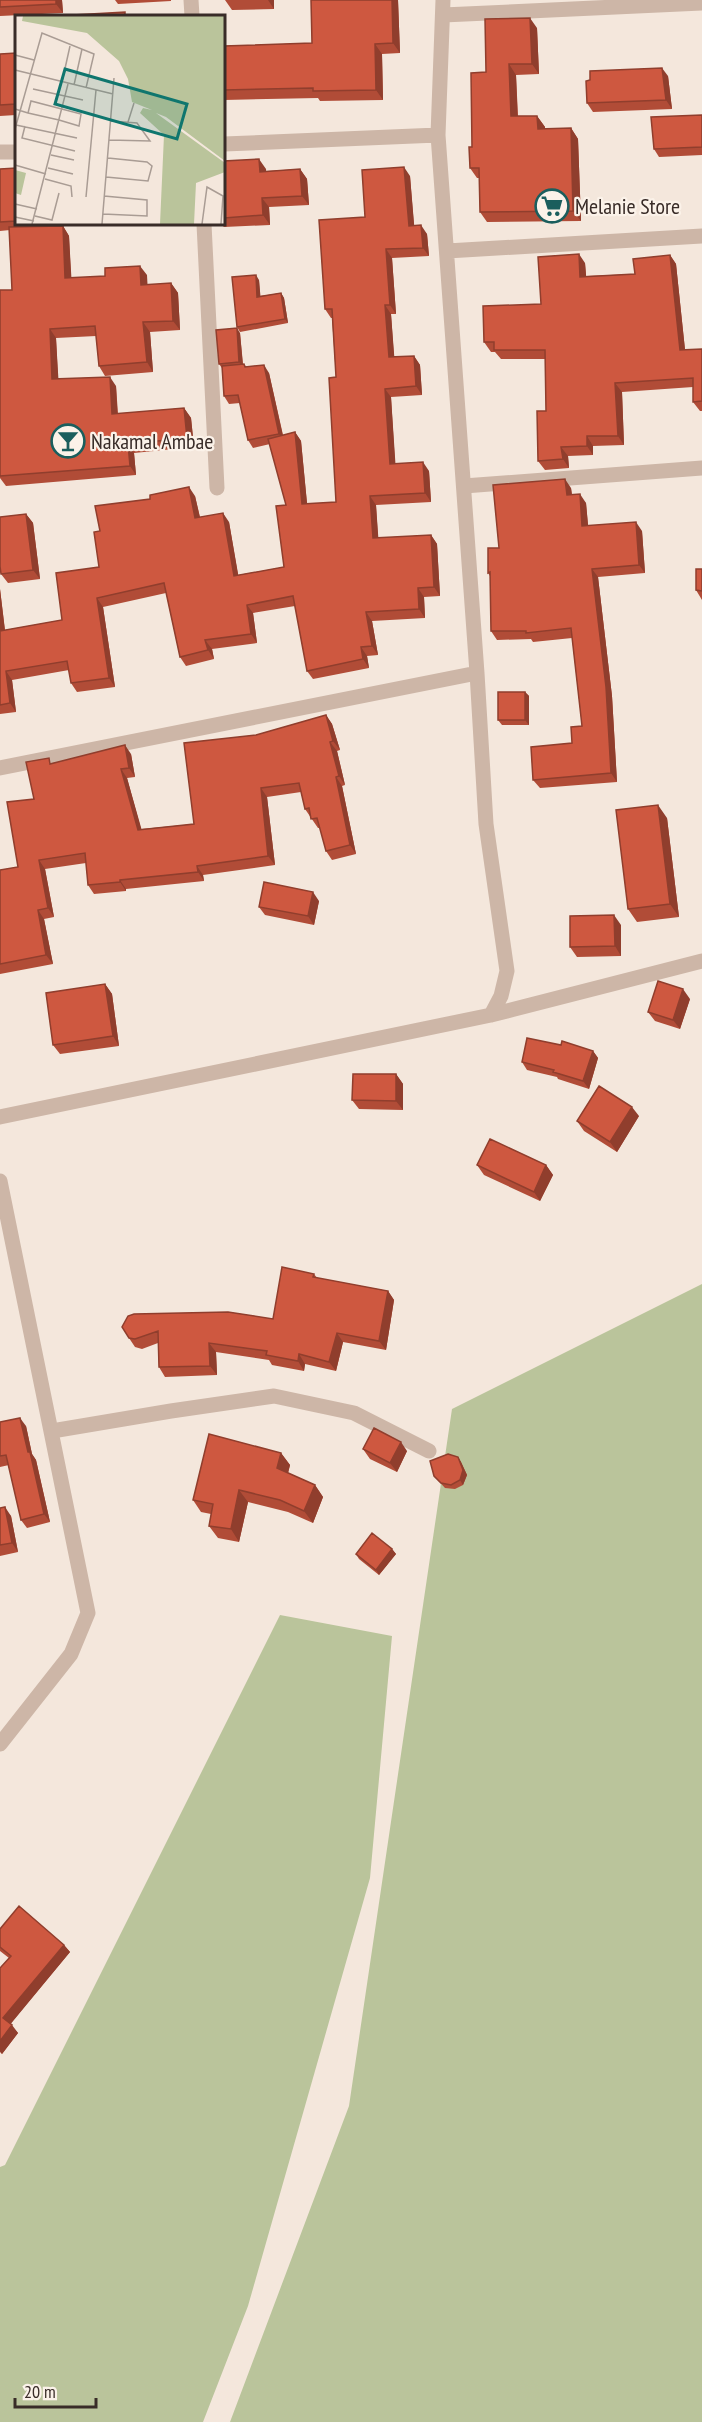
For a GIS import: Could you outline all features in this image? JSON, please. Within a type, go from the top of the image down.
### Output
[{"type":"street","points":[[191,0],[192,15]]},
{"type":"street","points":[[491,1015],[501,996],[507,972],[486,824],[438,135],[443,8],[702,3]]},
{"type":"street","points":[[225,144],[438,135]]},
{"type":"street","points":[[204,225],[217,488]]},
{"type":"street","points":[[447,251],[702,236]]},
{"type":"street","points":[[464,486],[702,468]]},
{"type":"street","points":[[0,768],[477,673]]},
{"type":"street","points":[[0,1117],[491,1015],[702,961]]},
{"type":"street","points":[[0,1181],[88,1613],[71,1654],[0,1744]]},
{"type":"street","points":[[52,1431],[274,1396],[354,1413],[429,1451]]},
{"type":"green space","points":[[702,1284],[702,2422],[230,2422],[349,2106],[452,1409]]},
{"type":"green space","points":[[280,1615],[392,1636],[370,1878],[248,2306],[203,2422],[0,2422],[0,2167],[5,2165]]},
{"type":"building","points":[[0,0],[56,0],[56,4],[0,7]]},
{"type":"building","points":[[311,0],[392,0],[393,43],[375,44],[376,90],[313,91],[313,88],[225,90],[225,46],[312,43]]},
{"type":"building","points":[[125,12],[125,15],[73,15]]},
{"type":"building","points":[[530,18],[532,64],[509,64],[511,116],[537,116],[538,129],[571,128],[573,211],[480,212],[479,168],[470,168],[471,73],[486,72],[485,19]]},
{"type":"building","points":[[15,53],[15,104],[0,105],[0,54]]},
{"type":"building","points":[[662,68],[666,100],[587,103],[586,81],[590,80],[590,71]]},
{"type":"building","points":[[702,115],[702,147],[654,149],[651,117]]},
{"type":"building","points":[[259,159],[260,172],[300,169],[302,196],[262,198],[263,215],[225,218],[225,161]]},
{"type":"building","points":[[404,167],[409,226],[421,225],[423,248],[386,249],[390,305],[385,305],[389,357],[414,356],[416,386],[385,389],[390,464],[423,462],[425,493],[370,496],[373,538],[431,535],[434,587],[418,588],[419,609],[366,612],[372,646],[361,647],[363,659],[307,671],[293,596],[247,605],[251,634],[205,640],[208,650],[180,657],[164,583],[97,598],[109,678],[71,683],[67,661],[6,671],[10,703],[0,705],[0,631],[62,620],[56,573],[99,567],[94,532],[100,531],[95,506],[150,499],[150,495],[189,487],[195,518],[223,513],[234,576],[284,567],[276,506],[286,505],[268,439],[295,432],[302,504],[336,502],[329,378],[336,377],[332,309],[325,309],[319,220],[365,217],[362,170]]},
{"type":"building","points":[[15,168],[15,221],[0,222],[0,169]]},
{"type":"building","points":[[63,226],[65,278],[105,276],[105,268],[140,266],[141,285],[171,283],[173,321],[143,322],[147,362],[99,366],[95,326],[50,329],[52,379],[110,377],[112,414],[184,408],[187,438],[128,444],[130,466],[0,476],[0,290],[12,290],[9,227]]},
{"type":"building","points":[[579,254],[580,277],[635,274],[633,259],[670,255],[680,350],[702,349],[702,401],[693,402],[693,378],[615,383],[618,436],[587,436],[587,446],[561,447],[563,459],[538,461],[537,411],[546,411],[545,350],[494,350],[494,342],[484,342],[483,306],[541,304],[538,257]]},
{"type":"building","points":[[256,275],[257,297],[281,293],[285,319],[237,327],[232,277]]},
{"type":"building","points":[[237,328],[239,362],[219,364],[216,330]]},
{"type":"building","points":[[244,364],[245,367],[264,365],[279,434],[248,440],[238,395],[224,396],[222,366]]},
{"type":"building","points":[[565,479],[567,495],[580,494],[582,526],[636,522],[639,565],[592,569],[606,687],[611,773],[533,780],[531,747],[572,743],[571,727],[582,726],[571,628],[526,633],[526,631],[491,631],[488,548],[499,548],[493,485]]},
{"type":"building","points":[[26,514],[33,570],[1,574],[0,517]]},
{"type":"building","points":[[696,569],[702,569],[702,591],[696,590]]},
{"type":"building","points":[[498,692],[525,692],[525,720],[498,720]]},
{"type":"building","points":[[326,715],[333,741],[330,742],[339,776],[336,777],[350,845],[326,851],[317,818],[311,819],[309,808],[305,809],[299,783],[261,788],[268,856],[197,866],[198,872],[88,885],[85,853],[39,860],[48,908],[38,910],[46,955],[0,964],[0,870],[18,867],[7,802],[34,799],[26,762],[49,758],[50,764],[125,745],[129,768],[121,769],[138,830],[194,824],[184,743],[256,735]]},
{"type":"building","points":[[658,805],[670,904],[628,909],[616,810]]},
{"type":"building","points":[[264,882],[313,892],[308,916],[259,907]]},
{"type":"building","points":[[614,915],[615,946],[570,947],[570,916]]},
{"type":"building","points":[[658,981],[683,989],[673,1020],[648,1012]]},
{"type":"building","points":[[105,984],[113,1036],[53,1045],[46,993]]},
{"type":"building","points":[[527,1038],[561,1045],[562,1041],[593,1051],[583,1081],[553,1072],[554,1070],[522,1062]]},
{"type":"building","points":[[353,1074],[396,1074],[396,1101],[352,1100]]},
{"type":"building","points":[[599,1086],[632,1107],[610,1142],[577,1121]]},
{"type":"building","points":[[490,1139],[546,1165],[534,1192],[477,1165]]},
{"type":"building","points":[[282,1267],[314,1274],[313,1277],[388,1291],[379,1341],[337,1333],[329,1362],[299,1354],[298,1361],[266,1355],[267,1351],[209,1343],[210,1366],[159,1367],[158,1331],[135,1339],[129,1338],[122,1327],[128,1316],[134,1314],[228,1312],[273,1319]]},
{"type":"building","points":[[20,1418],[44,1514],[21,1520],[6,1455],[0,1456],[0,1422]]},
{"type":"building","points":[[374,1428],[401,1442],[390,1463],[363,1449]]},
{"type":"building","points":[[209,1434],[281,1453],[277,1468],[315,1485],[304,1511],[280,1500],[239,1490],[231,1529],[209,1526],[213,1504],[193,1500]]},
{"type":"building","points":[[448,1454],[458,1457],[463,1470],[460,1480],[451,1485],[441,1483],[434,1476],[430,1461]]},
{"type":"building","points":[[5,1507],[12,1543],[0,1545],[0,1508]]},
{"type":"building","points":[[372,1533],[392,1549],[376,1570],[356,1554]]},
{"type":"building","points":[[19,1906],[64,1945],[3,2018],[12,2025],[0,2041],[0,1968],[11,1956],[0,1947],[0,1929]]},
{"type":"place","name":"Melanie Store","points":[[552,206]]},
{"type":"place","name":"Nakamal Ambae","points":[[68,441]]}]
